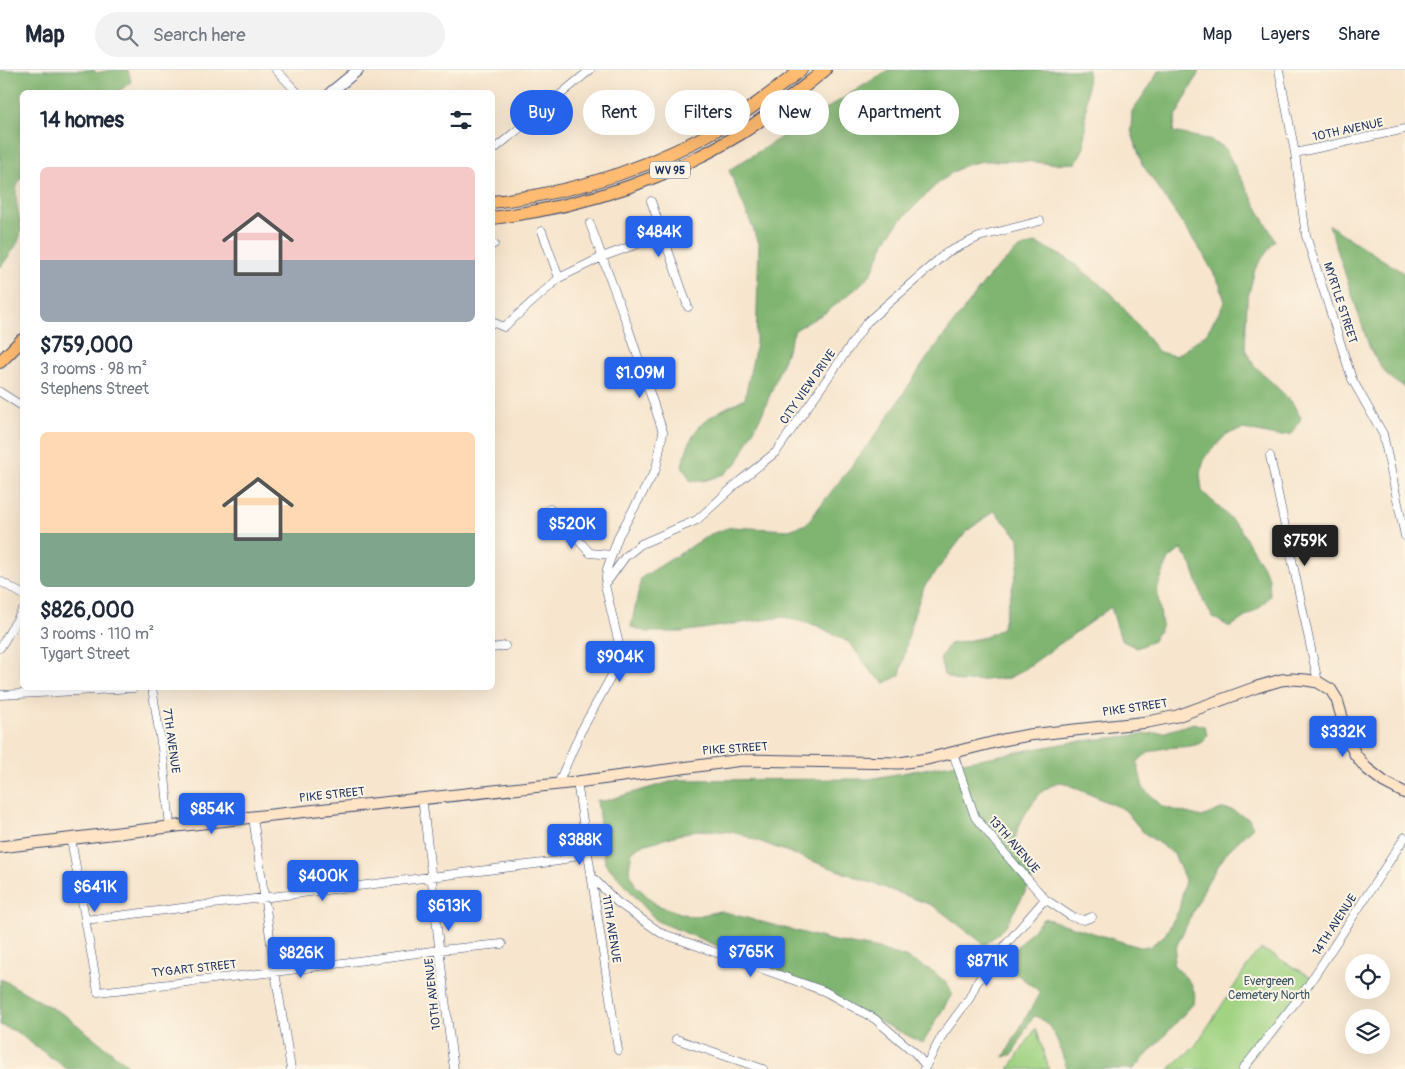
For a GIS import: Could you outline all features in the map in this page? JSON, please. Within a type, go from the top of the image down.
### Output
[{"type":"main road","name":"WV 95","points":[[495,201],[567,189],[610,177],[658,159],[690,144],[732,120],[801,70]]},
{"type":"main road","name":"WV 95","points":[[495,218],[542,211],[587,200],[629,187],[697,158],[741,133],[766,116],[825,70]]},
{"type":"main road","points":[[0,362],[20,342]]},
{"type":"main road","name":"PIKE STREET","points":[[0,847],[577,782],[742,760],[899,763],[927,759],[1029,735],[1059,730],[1131,724],[1177,716],[1281,680],[1318,682]]},
{"type":"main road","points":[[1318,682],[1330,690],[1337,700],[1349,741],[1355,754],[1366,768],[1384,782],[1405,793]]},
{"type":"street","points":[[276,70],[295,90]]},
{"type":"street","points":[[333,90],[358,70]]},
{"type":"street","points":[[495,149],[590,70]]},
{"type":"street","name":"MYRTLE STREET","points":[[1279,70],[1295,153],[1306,236],[1352,379],[1382,434],[1401,497],[1405,536]]},
{"type":"street","name":"10TH AVENUE","points":[[1295,153],[1405,129]]},
{"type":"street","points":[[651,202],[688,307]]},
{"type":"street","name":"CITY VIEW DRIVE","points":[[605,585],[625,557],[641,544],[697,520],[741,480],[776,452],[868,322],[946,253],[979,237],[1040,221]]},
{"type":"street","points":[[558,784],[580,733],[622,657],[605,585],[607,570],[619,535],[656,469],[663,432],[590,224]]},
{"type":"street","points":[[542,231],[559,278]]},
{"type":"street","points":[[495,323],[504,326],[559,278],[602,257],[662,236]]},
{"type":"street","points":[[0,392],[20,405]]},
{"type":"street","points":[[1270,456],[1318,682]]},
{"type":"street","points":[[550,509],[590,553],[612,555]]},
{"type":"street","points":[[0,581],[20,593]]},
{"type":"street","points":[[0,648],[20,614]]},
{"type":"street","points":[[495,648],[505,646]]},
{"type":"street","points":[[0,696],[100,690]]},
{"type":"street","name":"7TH AVENUE","points":[[152,690],[163,755],[170,827]]},
{"type":"street","name":"13TH AVENUE","points":[[953,753],[975,817],[1001,849],[1045,899],[1072,917],[1084,920],[1092,917]]},
{"type":"street","name":"11TH AVENUE","points":[[577,782],[618,1050]]},
{"type":"street","name":"10TH AVENUE","points":[[422,798],[454,1069]]},
{"type":"street","points":[[253,817],[291,1069]]},
{"type":"street","name":"14TH AVENUE","points":[[1243,1069],[1305,990],[1405,837]]},
{"type":"street","points":[[71,839],[85,920],[559,861],[582,853],[587,848]]},
{"type":"street","points":[[592,877],[617,902],[661,933],[824,991],[875,1019],[915,1053],[925,1068],[943,1034],[969,999],[976,984],[996,956],[1045,899]]},
{"type":"street","name":"TYGART STREET","points":[[85,920],[98,992],[502,944]]},
{"type":"street","points":[[676,1039],[763,1069]]},
{"type":"street","points":[[738,1069],[742,1061]]},
{"type":"green space","points":[[0,70],[94,70],[96,73],[111,70],[128,70],[131,82],[121,90],[20,90],[20,180],[16,196],[20,218],[20,235],[13,250],[0,268]]},
{"type":"green space","points":[[888,70],[1088,70],[1084,147],[1076,163],[983,161],[965,165],[935,186],[898,223],[886,240],[871,274],[828,311],[795,330],[764,410],[737,463],[724,474],[707,480],[691,482],[682,465],[692,438],[697,429],[711,416],[745,398],[756,344],[759,243],[729,170],[785,135],[829,135],[829,107],[839,101],[839,135],[959,135],[959,90],[856,90]]},
{"type":"green space","points":[[1158,70],[1200,70],[1176,116],[1173,132],[1207,139],[1224,147],[1275,240],[1255,269],[1247,301],[1245,349],[1254,365],[1292,402],[1301,418],[1292,434],[1276,436],[1243,429],[1227,434],[1205,457],[1200,474],[1202,491],[1239,527],[1269,578],[1270,596],[1259,608],[1230,627],[1214,618],[1204,603],[1192,566],[1181,549],[1169,559],[1157,590],[1162,625],[1153,641],[1137,648],[1121,640],[1111,607],[1025,669],[1009,678],[959,682],[944,675],[940,659],[949,644],[986,637],[1002,628],[1020,558],[1019,538],[994,511],[967,531],[924,587],[912,620],[900,675],[885,683],[871,672],[850,643],[818,626],[783,617],[681,632],[647,632],[631,627],[641,578],[711,534],[731,527],[789,530],[806,524],[878,432],[927,358],[990,275],[1018,249],[1036,243],[1068,259],[1112,294],[1159,352],[1176,356],[1206,334],[1225,302],[1220,285],[1203,254],[1142,164],[1131,130],[1132,111],[1154,80]]},
{"type":"green space","points":[[1329,225],[1405,274],[1405,387],[1389,376],[1370,349]]},
{"type":"green space","points":[[1194,723],[1204,726],[1207,734],[1203,741],[1190,746],[1153,751],[1137,763],[1143,788],[1163,807],[1202,817],[1221,809],[1232,810],[1249,819],[1253,827],[1228,851],[1208,881],[1177,945],[1173,964],[1192,986],[1195,997],[1194,1003],[1134,1069],[1067,1069],[1053,1031],[1035,1016],[1029,1022],[1013,1054],[1004,1057],[1040,992],[1018,975],[995,970],[1044,918],[1139,947],[1149,947],[1165,935],[1179,910],[1185,880],[1174,854],[1143,832],[1125,810],[1062,782],[1041,793],[1030,806],[1018,829],[1015,844],[1016,851],[1034,872],[1032,880],[1005,927],[985,945],[934,906],[734,832],[696,830],[639,846],[632,852],[629,869],[635,885],[657,905],[692,917],[720,911],[834,941],[875,948],[905,957],[934,972],[949,986],[952,994],[923,1043],[754,961],[657,921],[605,863],[597,800],[604,801],[677,780],[869,779],[1073,742],[1165,732]]},
{"type":"green space","name":"Evergreen Cemetery North","points":[[1262,949],[1313,978],[1243,1069],[1169,1069],[1195,1046],[1254,956]]},
{"type":"green space","points":[[0,979],[66,1016],[133,1069],[67,1069],[15,1031],[0,1025]]},
{"type":"green space","points":[[1036,1028],[1049,1069],[1009,1069]]}]
